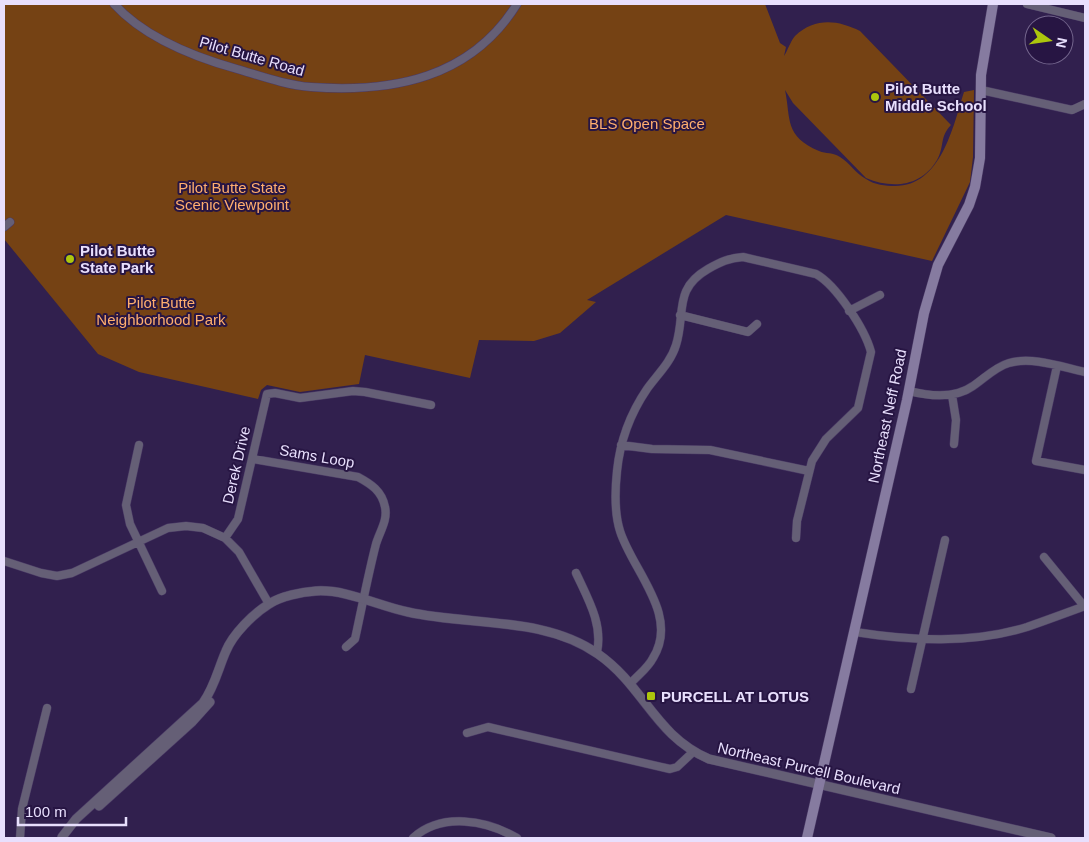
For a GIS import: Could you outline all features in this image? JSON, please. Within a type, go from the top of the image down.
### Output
[{"type":"main road","name":"Northeast Neff Road","points":[[808,838],[909,391],[930,287],[938,264],[969,205],[975,187],[980,158],[984,48],[993,4]]},
{"type":"street","name":"Pilot Butte Road","points":[[114,4],[150,33],[186,50],[221,64],[285,83],[311,87],[371,87],[404,83],[436,74],[465,60],[485,44],[506,22],[517,4]]},
{"type":"street","points":[[1026,4],[1085,18]]},
{"type":"street","points":[[981,90],[1072,110],[1085,104]]},
{"type":"street","points":[[631,684],[658,650],[660,624],[656,602],[620,532],[615,503],[621,445],[626,427],[640,401],[674,353],[685,291],[699,274],[722,261],[743,257],[816,274],[825,279],[850,311],[869,343],[871,352],[858,408],[818,450],[809,471],[796,538]]},
{"type":"street","points":[[850,311],[880,295]]},
{"type":"street","points":[[680,315],[748,332],[757,324]]},
{"type":"street","points":[[909,391],[934,395],[952,395],[971,388],[1002,366],[1024,360],[1085,372]]},
{"type":"street","points":[[1057,366],[1036,461],[1085,470]]},
{"type":"street","name":"Derek Drive","points":[[225,538],[238,519],[253,459],[266,394],[276,393],[300,398],[365,392],[431,405]]},
{"type":"street","points":[[952,395],[956,420],[954,444]]},
{"type":"street","points":[[139,445],[126,505],[130,524],[162,591]]},
{"type":"street","points":[[621,445],[652,449],[710,450],[809,471]]},
{"type":"street","name":"Sams Loop","points":[[253,459],[358,477],[373,484],[382,496],[385,522],[377,542],[355,639],[346,647]]},
{"type":"street","points":[[4,561],[57,576],[72,573],[168,528],[186,526],[203,528],[225,538],[239,552],[269,604]]},
{"type":"street","points":[[911,689],[945,540]]},
{"type":"street","points":[[855,632],[922,640],[964,639],[1026,627],[1085,606],[1044,556]]},
{"type":"street","points":[[576,573],[594,612],[599,642],[596,652]]},
{"type":"street","name":"Northeast Purcell Boulevard","points":[[61,838],[76,819],[203,703],[216,682],[226,649],[244,625],[269,604],[299,594],[317,591],[364,600],[410,612],[553,633],[568,637],[596,652],[613,665],[631,684],[670,735],[693,752],[727,764],[1051,838]]},
{"type":"street","points":[[20,838],[22,809],[47,708]]},
{"type":"street","points":[[467,733],[488,727],[639,760],[661,768],[677,767],[693,752]]},
{"type":"street","points":[[412,838],[442,824],[468,821],[494,826],[517,838]]},
{"type":"green space","name":"Pilot Butte State Scenic Viewpoint","points":[[4,4],[765,4],[780,43],[786,47],[784,56],[795,36],[810,26],[827,22],[852,27],[860,31],[951,125],[943,138],[937,160],[930,169],[923,176],[914,180],[896,184],[886,184],[866,178],[793,103],[785,90],[791,126],[794,133],[800,139],[819,151],[837,155],[862,177],[873,183],[895,186],[911,183],[924,176],[934,165],[943,152],[964,92],[974,90],[973,157],[970,182],[932,261],[726,215],[587,300],[596,302],[560,333],[534,341],[479,340],[470,378],[365,355],[359,384],[300,392],[267,385],[261,390],[258,399],[139,372],[98,354],[4,239]]},
{"type":"place","name":"Pilot Butte Middle School","points":[[875,97]]},
{"type":"place","name":"Pilot Butte State Park","points":[[70,259]]},
{"type":"place","name":"PURCELL AT LOTUS","points":[[651,696]]},
{"type":"park label","name":"BLS Open Space","points":[[647,123]]},
{"type":"park label","name":"Pilot Butte Neighborhood Park","points":[[161,310]]}]
